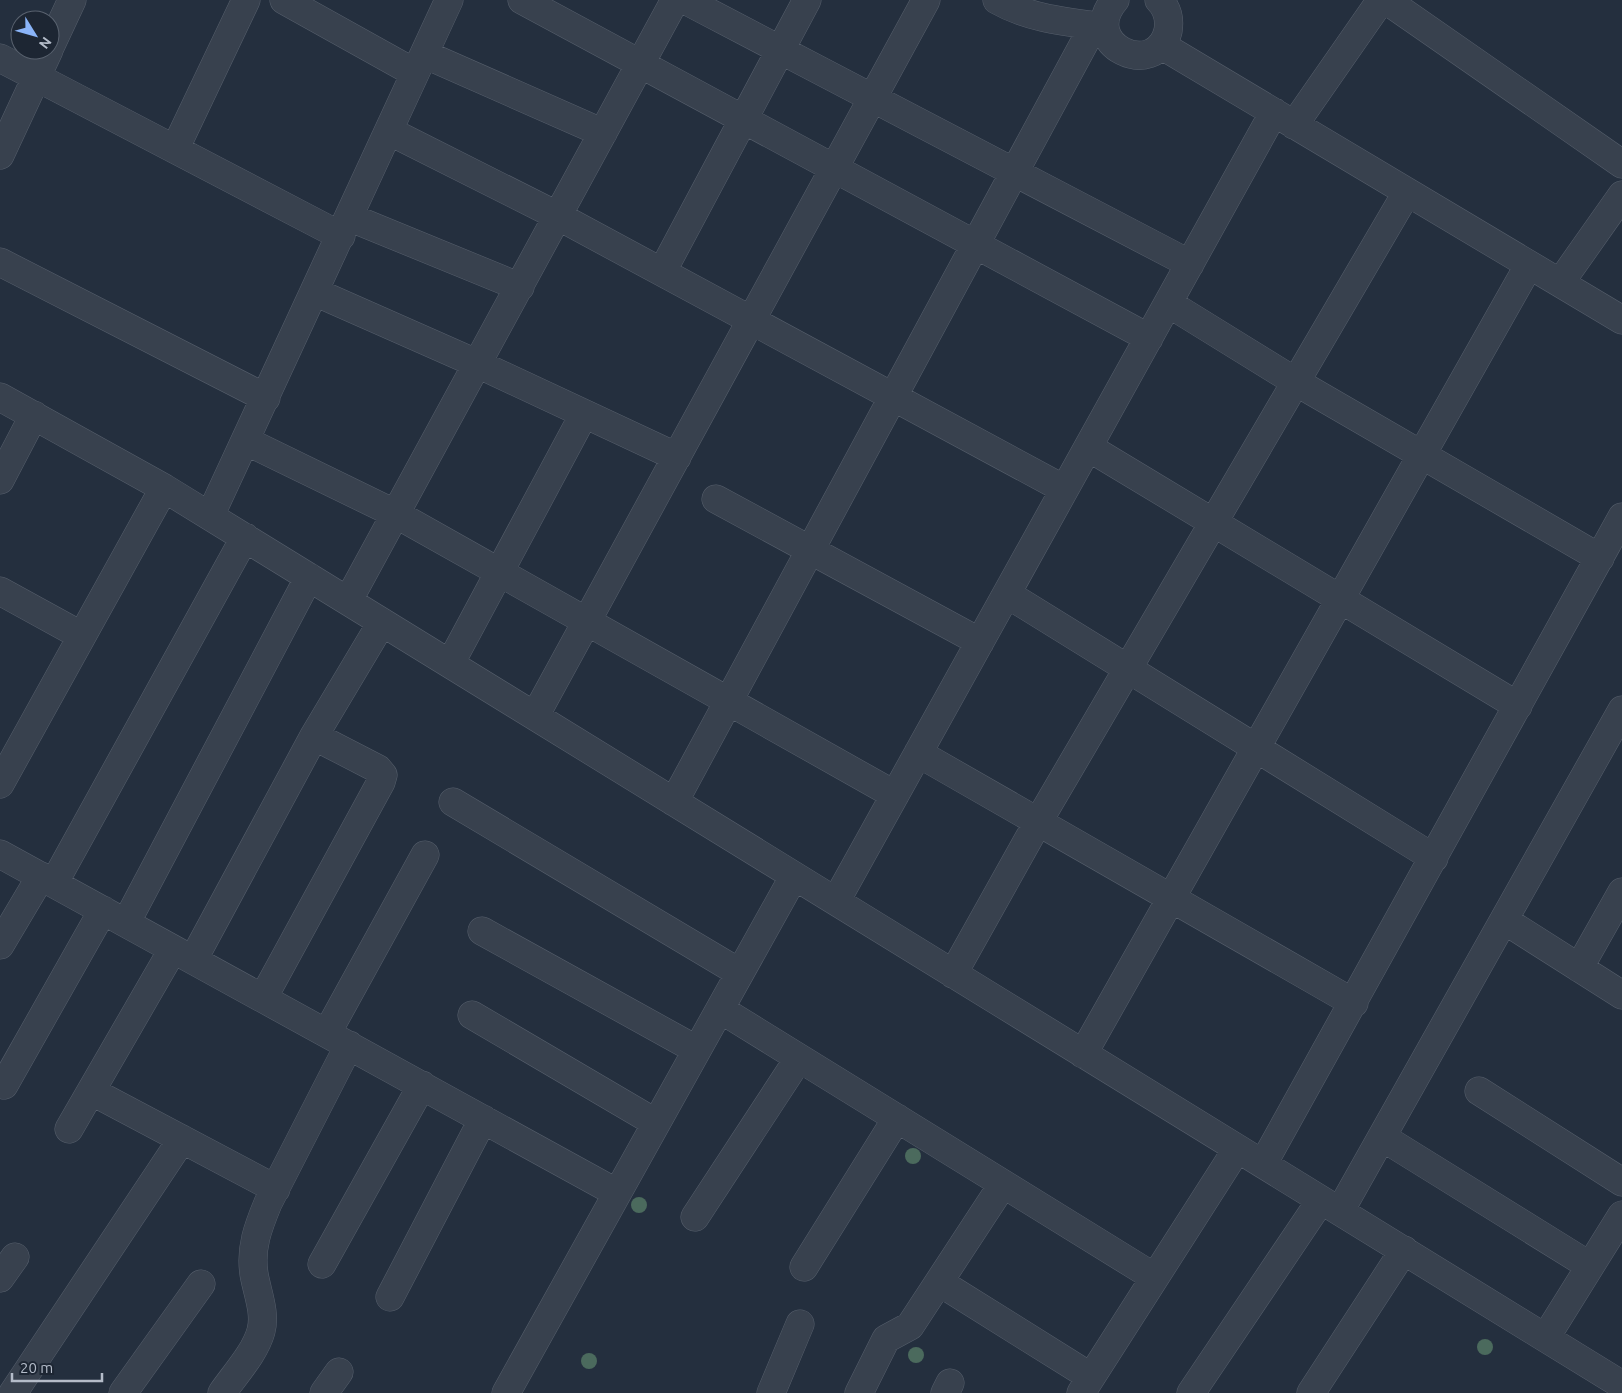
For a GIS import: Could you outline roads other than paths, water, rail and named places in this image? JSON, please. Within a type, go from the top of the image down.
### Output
[{"type":"street","points":[[60,26],[72,0]]},
{"type":"street","points":[[175,149],[246,0]]},
{"type":"street","points":[[284,0],[420,64],[603,133]]},
{"type":"street","points":[[210,516],[449,0]]},
{"type":"street","points":[[522,0],[1148,338]]},
{"type":"street","points":[[348,601],[675,0]]},
{"type":"street","points":[[686,0],[1190,264]]},
{"type":"street","points":[[662,272],[807,0]]},
{"type":"street","points":[[535,716],[926,0]]},
{"type":"street","points":[[997,0],[1039,17],[1100,26],[1112,44],[1127,54],[1145,55],[1161,45],[1169,25],[1168,14],[1159,0]]},
{"type":"street","points":[[674,802],[1015,173],[1100,26],[1109,7],[1115,0]]},
{"type":"street","points":[[836,901],[1190,264],[1284,119],[1381,0]]},
{"type":"street","points":[[1386,0],[1622,164]]},
{"type":"street","points":[[1161,45],[1622,320]]},
{"type":"street","points":[[0,58],[175,149],[345,226],[520,287]]},
{"type":"street","points":[[0,155],[44,60]]},
{"type":"street","points":[[389,131],[558,216],[1064,490]]},
{"type":"street","points":[[953,974],[1038,822],[1407,192]]},
{"type":"street","points":[[1560,283],[1622,195]]},
{"type":"street","points":[[0,262],[266,398]]},
{"type":"street","points":[[1083,1054],[1530,265]]},
{"type":"street","points":[[315,292],[478,364],[677,457]]},
{"type":"street","points":[[1168,303],[1296,382],[1600,558]]},
{"type":"street","points":[[0,397],[164,488],[210,516],[1622,1385]]},
{"type":"street","points":[[450,664],[584,414]]},
{"type":"street","points":[[0,480],[34,416]]},
{"type":"street","points":[[246,440],[396,514],[730,700],[895,795]]},
{"type":"street","points":[[1088,447],[1518,706]]},
{"type":"street","points":[[0,784],[9,747],[82,636],[164,488]]},
{"type":"street","points":[[716,499],[980,642]]},
{"type":"street","points":[[1262,1164],[1354,1003],[1622,517]]},
{"type":"street","points":[[0,945],[47,880],[244,537]]},
{"type":"street","points":[[126,923],[309,577]]},
{"type":"street","points":[[0,591],[82,636]]},
{"type":"street","points":[[1007,594],[1434,858]]},
{"type":"street","points":[[69,1128],[91,1091],[183,954],[382,622]]},
{"type":"street","points":[[1191,1393],[1382,1137],[1622,710]]},
{"type":"street","points":[[264,998],[378,792],[383,775],[378,769],[314,736]]},
{"type":"street","points":[[918,753],[1354,1003]]},
{"type":"street","points":[[453,802],[740,972]]},
{"type":"street","points":[[0,854],[617,1193]]},
{"type":"street","points":[[222,1393],[257,1343],[262,1330],[263,1318],[254,1273],[253,1252],[258,1228],[338,1039],[425,855]]},
{"type":"street","points":[[506,1393],[794,876]]},
{"type":"street","points":[[1579,968],[1622,892]]},
{"type":"street","points":[[4,1086],[103,910]]},
{"type":"street","points":[[1504,920],[1622,995]]},
{"type":"street","points":[[482,931],[697,1050]]},
{"type":"street","points":[[720,1009],[1154,1277]]},
{"type":"street","points":[[472,1015],[656,1123]]},
{"type":"street","points":[[695,1217],[799,1058]]},
{"type":"street","points":[[322,1264],[422,1085]]},
{"type":"street","points":[[91,1091],[276,1189]]},
{"type":"street","points":[[1479,1091],[1622,1182]]},
{"type":"street","points":[[804,1267],[897,1118]]},
{"type":"street","points":[[390,1298],[483,1119]]},
{"type":"street","points":[[1382,1137],[1590,1266]]},
{"type":"street","points":[[14,1393],[182,1139]]},
{"type":"street","points":[[939,1282],[1086,1385],[1237,1149]]},
{"type":"street","points":[[859,1393],[886,1339],[910,1326],[1003,1184]]},
{"type":"street","points":[[1546,1337],[1622,1216]]},
{"type":"street","points":[[1311,1393],[1404,1250]]},
{"type":"street","points":[[123,1393],[200,1284]]},
{"type":"street","points":[[771,1393],[800,1324]]}]
